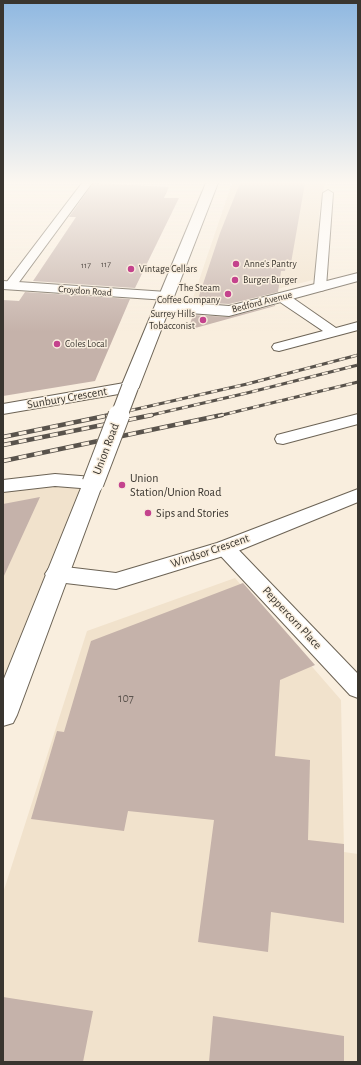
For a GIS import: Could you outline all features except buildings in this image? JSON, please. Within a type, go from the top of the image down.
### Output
[{"type":"main road","name":"Union Road","points":[[3,715],[130,387],[192,233]]},
{"type":"main road","name":"Bedford Avenue","points":[[165,301],[229,311],[358,277]]},
{"type":"main road","name":"Croydon Road","points":[[6,286],[165,301]]},
{"type":"main road","name":"Sunbury Crescent","points":[[3,409],[130,387]]},
{"type":"main road","points":[[3,486],[55,480],[93,483]]},
{"type":"main road","name":"Windsor Crescent","points":[[57,574],[116,581],[225,548],[358,495]]},
{"type":"lane","points":[[6,286],[48,233]]},
{"type":"lane","points":[[320,287],[325,233]]},
{"type":"lane","points":[[282,297],[334,332]]},
{"type":"lane","points":[[279,347],[358,326]]},
{"type":"lane","points":[[283,439],[358,419]]},
{"type":"lane","name":"Peppercorn Place","points":[[225,548],[358,689]]},
{"type":"shaded area","points":[[215,233],[318,233],[317,279],[233,300],[193,298]]},
{"type":"shaded area","points":[[93,483],[3,711],[3,486]]},
{"type":"shaded area","points":[[235,578],[341,700],[344,852],[358,854],[358,1062],[3,1062],[3,893],[87,631]]},
{"type":"railway","points":[[106,416],[247,384],[358,355]]},
{"type":"railway","points":[[147,416],[358,365]]},
{"type":"railway","points":[[218,416],[358,382]]},
{"type":"railway","points":[[3,437],[110,415]]},
{"type":"railway","points":[[3,445],[152,415]]},
{"type":"railway","points":[[3,461],[222,415]]},
{"type":"place","name":"Anne's Pantry","points":[[236,264]]},
{"type":"place","name":"Vintage Cellars","points":[[131,269]]},
{"type":"place","name":"Burger Burger","points":[[235,280]]},
{"type":"place","name":"The Steam Coffee Company","points":[[228,294]]},
{"type":"place","name":"Surrey Hills Tobacconist","points":[[203,320]]},
{"type":"place","name":"Coles Local","points":[[57,344]]},
{"type":"place","name":"Union Station/Union Road","points":[[122,485]]},
{"type":"place","name":"Sips and Stories","points":[[148,513]]}]
